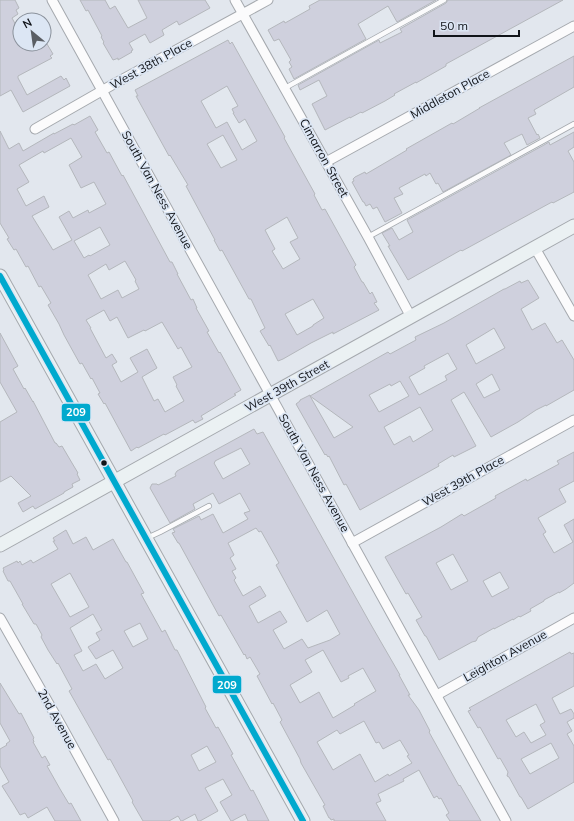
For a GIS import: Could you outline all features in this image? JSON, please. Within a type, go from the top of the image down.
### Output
[{"type":"street","name":"South Van Ness Avenue","points":[[52,0],[506,821]]},
{"type":"street","name":"Cimarron Street","points":[[236,0],[411,317]]},
{"type":"street","name":"West 38th Place","points":[[35,129],[268,0]]},
{"type":"street","name":"Middleton Place","points":[[326,162],[574,26]]},
{"type":"street","name":"West 39th Street","points":[[0,545],[574,226]]},
{"type":"street","points":[[535,248],[574,316]]},
{"type":"street","points":[[0,276],[303,821]]},
{"type":"street","name":"West 39th Place","points":[[352,542],[574,420]]},
{"type":"street","name":"2nd Avenue","points":[[0,618],[61,724],[114,821]]},
{"type":"street","name":"Leighton Avenue","points":[[437,695],[574,618]]},
{"type":"lane","points":[[285,88],[444,0]]},
{"type":"lane","points":[[368,237],[574,124]]},
{"type":"lane","points":[[147,538],[209,506]]},
{"type":"building","points":[[0,0],[15,0],[19,8],[16,10],[17,12],[12,12],[12,52],[52,52],[53,54],[50,56],[52,58],[18,76],[27,95],[61,76],[64,80],[66,78],[70,86],[23,112],[11,90],[0,96]]},
{"type":"building","points":[[80,0],[105,0],[110,9],[115,6],[128,28],[147,18],[138,0],[205,0],[210,8],[179,25],[177,21],[162,30],[164,35],[150,43],[145,34],[129,43],[133,50],[131,51],[132,52],[118,60],[118,58],[113,60],[103,43],[102,36],[88,10],[86,11]]},
{"type":"building","points":[[320,0],[436,0],[397,22],[388,6],[358,24],[366,39],[294,79],[289,69],[292,67],[289,62],[291,60],[279,39],[274,41],[268,30],[284,21],[285,23],[310,9],[309,6]]},
{"type":"building","points":[[448,0],[563,0],[446,64],[446,66],[394,94],[395,95],[385,101],[325,130],[312,104],[327,96],[319,80],[300,90],[298,85],[379,40],[380,43],[402,32],[400,29],[446,3]]},
{"type":"building","points":[[228,40],[230,44],[232,42],[285,137],[284,138],[315,194],[314,195],[322,210],[325,209],[356,265],[354,267],[362,282],[370,294],[372,292],[377,302],[374,303],[379,310],[278,361],[270,345],[269,346],[260,331],[265,328],[251,299],[249,299],[222,250],[220,251],[186,186],[188,185],[170,155],[169,156],[136,96],[138,96],[135,90]],"holes":[[[227,86],[238,106],[232,109],[233,113],[239,123],[245,119],[257,141],[242,150],[227,122],[216,128],[201,101]],[[223,135],[237,160],[221,168],[207,144]],[[287,217],[298,238],[290,242],[300,259],[283,269],[272,251],[275,249],[265,230]],[[313,299],[324,318],[297,335],[285,314]]]},
{"type":"building","points":[[574,56],[574,87],[534,110],[536,114],[528,118],[540,138],[527,145],[522,134],[504,143],[511,155],[443,192],[438,183],[436,184],[430,173],[426,176],[425,174],[399,188],[403,194],[394,198],[402,213],[385,222],[377,207],[373,209],[370,204],[366,206],[363,202],[352,182],[354,181],[353,179],[355,177],[365,172],[366,174],[407,150],[406,149]]},
{"type":"building","points":[[90,116],[98,130],[95,132],[107,153],[109,152],[122,176],[123,175],[170,262],[172,262],[191,300],[193,299],[196,308],[209,331],[207,332],[241,390],[234,394],[236,395],[201,416],[203,419],[195,423],[193,420],[131,451],[105,403],[104,404],[98,394],[100,393],[92,378],[91,379],[82,363],[80,364],[64,335],[48,305],[51,303],[41,286],[39,287],[28,266],[26,267],[16,249],[14,250],[0,223],[0,131],[9,149],[19,143],[23,151],[54,133],[73,124],[74,125]],"holes":[[[71,138],[82,157],[69,165],[81,188],[94,182],[106,204],[89,213],[88,210],[73,218],[69,211],[59,217],[72,240],[53,250],[32,216],[49,207],[44,196],[26,206],[17,189],[29,182],[19,165],[43,151],[44,153]],[[100,227],[110,245],[84,258],[74,241]],[[125,261],[136,280],[135,281],[139,289],[122,298],[118,290],[101,299],[88,275],[106,264],[109,270]],[[104,310],[110,321],[117,317],[128,338],[162,322],[178,349],[181,347],[192,367],[173,377],[184,401],[165,412],[158,399],[154,401],[142,377],[157,368],[147,349],[130,358],[138,372],[121,382],[112,365],[117,362],[112,354],[106,358],[86,320]]]},
{"type":"building","points":[[574,132],[574,147],[568,151],[574,162],[574,192],[553,203],[552,202],[462,251],[461,250],[408,280],[382,233],[392,228],[399,240],[413,232],[407,220],[549,142],[550,145]]},
{"type":"building","points":[[528,280],[539,298],[521,309],[532,330],[545,323],[557,343],[562,340],[574,360],[574,390],[536,410],[491,437],[464,392],[451,400],[476,446],[454,457],[453,455],[438,464],[439,466],[360,510],[346,484],[344,485],[329,456],[328,457],[326,454],[325,455],[296,404],[300,400],[310,396],[388,352],[390,354],[416,340],[415,337],[444,323],[504,289],[520,281],[521,283]],"holes":[[[494,328],[505,348],[476,364],[466,345]],[[448,353],[457,369],[445,376],[447,380],[419,395],[409,377],[425,368],[424,366]],[[492,374],[500,390],[484,398],[476,384]],[[400,381],[409,396],[379,412],[369,395],[390,384],[391,386]],[[310,396],[353,427],[334,438]],[[420,407],[433,430],[413,442],[410,436],[394,445],[384,427]]]},
{"type":"building","points":[[0,333],[18,366],[13,369],[24,389],[25,388],[33,401],[55,443],[59,447],[62,446],[78,473],[77,474],[80,480],[72,484],[73,487],[64,493],[35,509],[33,506],[23,512],[18,503],[31,496],[11,476],[0,482],[0,422],[17,412],[0,382]]},
{"type":"building","points":[[254,429],[257,434],[263,432],[400,675],[410,695],[408,695],[419,710],[430,731],[429,732],[459,786],[460,785],[481,821],[450,821],[446,815],[449,813],[441,798],[439,799],[437,796],[434,798],[419,770],[403,779],[404,781],[378,794],[381,801],[376,803],[386,821],[334,821],[334,819],[331,820],[329,818],[323,806],[325,805],[280,722],[282,720],[257,676],[260,674],[250,657],[247,659],[245,654],[244,655],[221,615],[219,616],[172,533],[175,532],[173,529],[199,516],[201,520],[213,514],[223,533],[248,519],[244,513],[250,511],[240,493],[219,504],[213,493],[193,504],[195,509],[170,523],[150,488],[152,484],[158,485],[176,476],[175,474],[177,471]],"holes":[[[241,448],[250,464],[223,479],[214,463],[215,461]],[[256,528],[259,532],[261,531],[279,563],[276,565],[307,622],[327,610],[340,634],[330,640],[308,648],[302,639],[284,649],[273,630],[287,622],[280,611],[258,623],[249,606],[266,596],[260,586],[243,596],[234,580],[236,578],[232,571],[236,569],[230,558],[234,555],[228,543]],[[323,650],[341,682],[349,678],[348,676],[363,668],[376,691],[333,718],[319,692],[300,703],[290,685],[312,672],[305,660]],[[364,721],[376,743],[379,742],[383,749],[400,740],[412,763],[375,782],[360,754],[333,770],[317,742],[337,730],[340,734]]]},
{"type":"building","points":[[574,452],[574,481],[559,489],[566,502],[538,518],[546,532],[543,534],[554,553],[573,542],[564,525],[574,519],[574,583],[530,609],[531,611],[494,628],[478,637],[476,641],[439,660],[416,620],[422,617],[408,593],[406,594],[385,557],[462,514],[464,516],[496,498],[495,496],[526,479],[527,481],[559,464],[557,461]],"holes":[[[453,554],[468,581],[451,590],[436,563]],[[500,572],[509,588],[492,597],[483,581]]]},
{"type":"building","points":[[66,530],[73,544],[86,537],[93,550],[113,539],[144,593],[141,594],[162,632],[165,630],[175,650],[177,650],[206,707],[205,708],[216,728],[218,727],[233,754],[231,755],[251,791],[253,790],[269,821],[248,821],[245,814],[231,821],[220,802],[232,795],[223,779],[205,788],[218,811],[200,821],[198,821],[195,814],[182,821],[178,816],[169,821],[143,821],[110,759],[108,760],[69,691],[72,689],[58,663],[57,664],[48,650],[36,624],[34,624],[3,571],[3,568],[17,561],[18,563],[20,561],[22,565],[31,560],[33,563],[58,549],[53,541],[55,541],[53,538]],"holes":[[[70,573],[89,607],[70,617],[51,584]],[[93,614],[102,630],[96,633],[100,640],[88,647],[96,659],[113,650],[123,668],[105,679],[96,664],[83,671],[74,655],[82,651],[70,628]],[[140,623],[148,639],[133,647],[124,631]],[[207,746],[216,762],[199,771],[191,755]]]},
{"type":"building","points":[[570,652],[571,654],[574,653],[574,686],[552,698],[560,714],[571,709],[574,714],[574,718],[567,722],[572,731],[567,734],[574,746],[574,782],[528,809],[507,776],[508,772],[500,758],[498,759],[480,727],[478,728],[468,711],[471,710],[469,708]],"holes":[[[536,704],[545,722],[540,725],[546,735],[531,743],[524,732],[516,737],[506,720]],[[551,743],[559,758],[530,774],[521,759]]]},
{"type":"building","points":[[0,683],[19,714],[21,713],[34,738],[33,742],[42,758],[45,756],[50,765],[47,766],[69,804],[71,803],[81,821],[55,821],[47,807],[28,818],[25,813],[20,815],[2,786],[9,782],[0,766],[0,749],[7,745],[6,744],[10,741],[0,723]]},
{"type":"transit line","name":"209","points":[[0,276],[303,821]]}]
